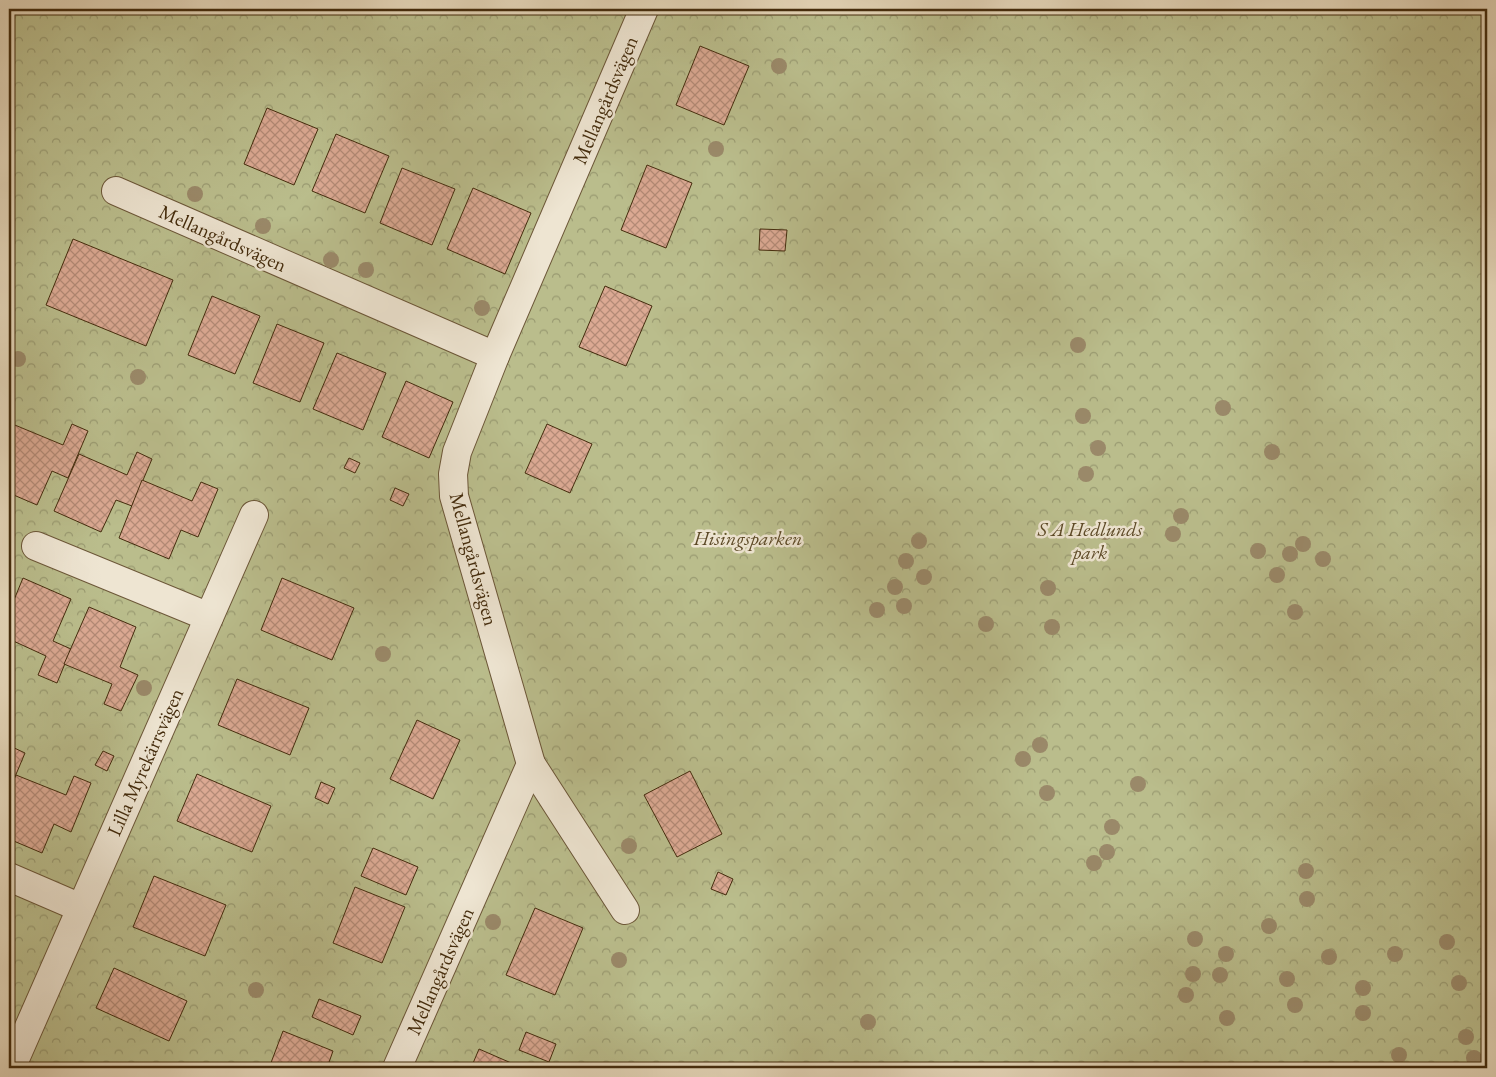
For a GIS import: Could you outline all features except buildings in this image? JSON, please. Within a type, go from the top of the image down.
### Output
[{"type":"street","name":"Mellangårdsvägen","points":[[625,910],[532,764],[454,496],[453,474],[457,452],[496,356],[644,9]]},
{"type":"street","name":"Mellangårdsvägen","points":[[116,191],[496,356]]},
{"type":"street","name":"Lilla Myrekärrsvägen","points":[[11,1068],[254,515]]},
{"type":"street","points":[[36,546],[209,617]]},
{"type":"street","name":"Mellangårdsvägen","points":[[397,1068],[532,764]]},
{"type":"street","points":[[9,877],[81,908]]},
{"type":"green space","name":"Hisingsparken","points":[[9,9],[1487,9],[1487,1068],[9,1068]]},
{"type":"park label","name":"S A Hedlunds park","points":[[1090,540]]}]
